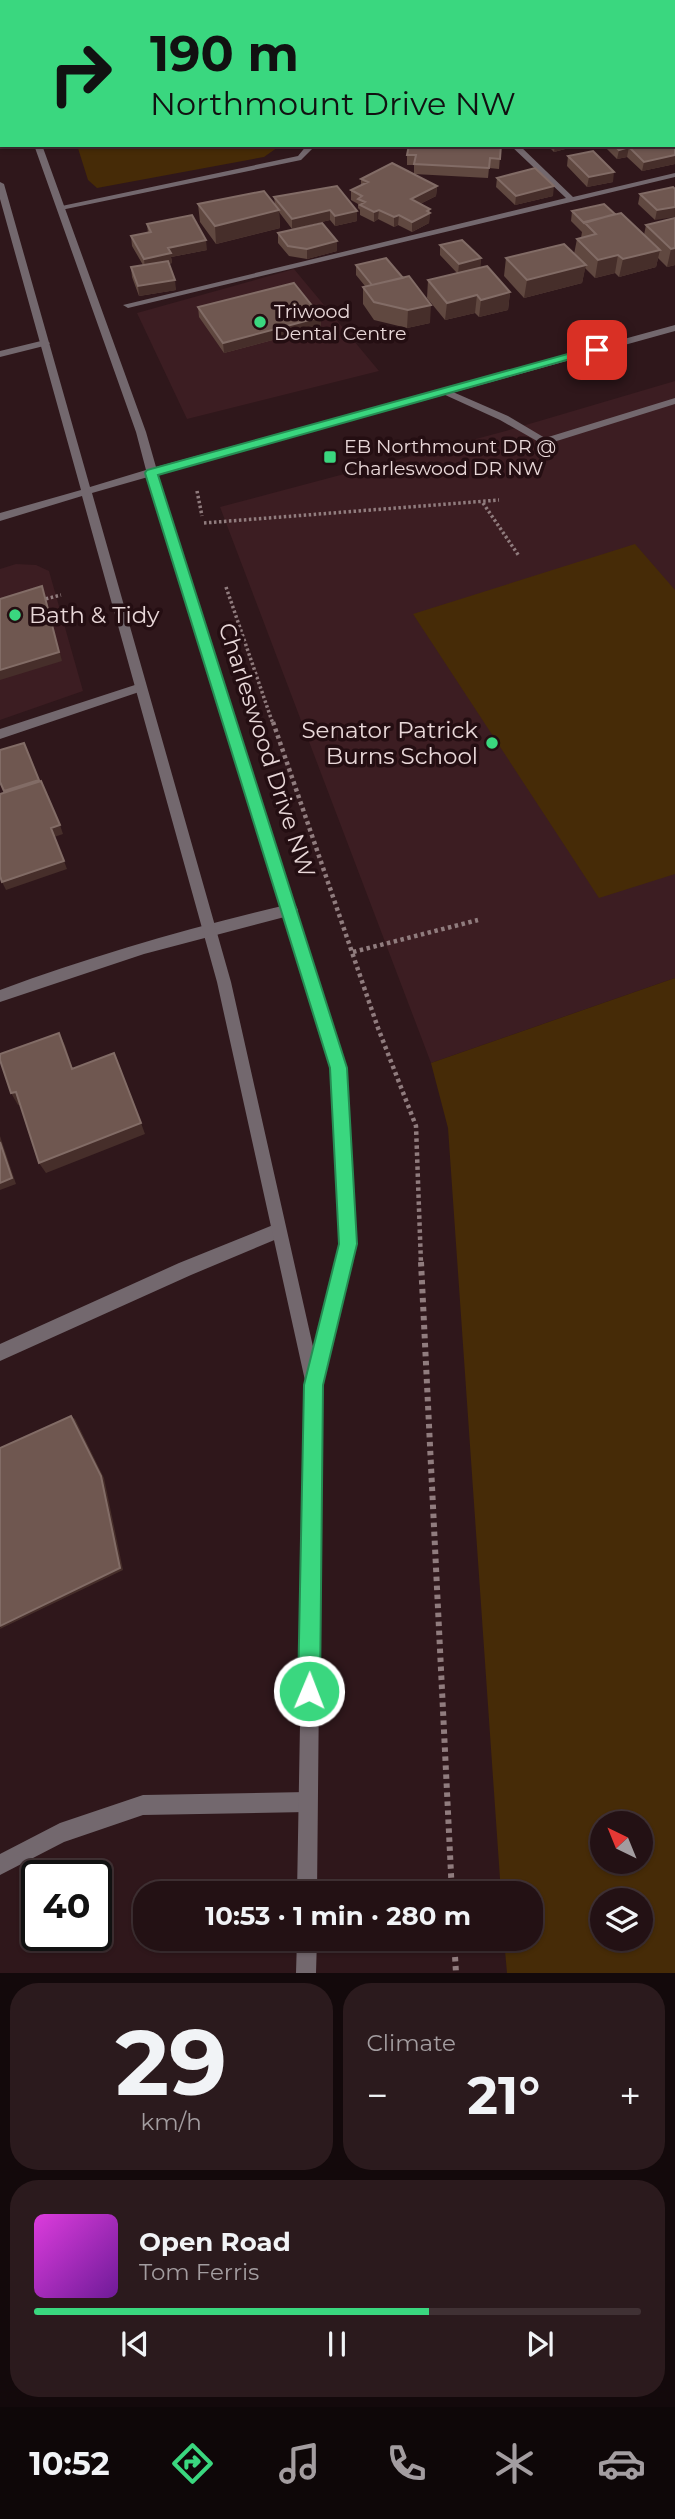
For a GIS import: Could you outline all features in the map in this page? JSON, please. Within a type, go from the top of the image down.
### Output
[{"type":"street","name":"Charleswood Drive NW","points":[[39,147],[141,432],[151,473],[339,1068],[348,1244],[314,1385],[307,1881]]},
{"type":"street","points":[[61,207],[301,158],[310,147]]},
{"type":"street","points":[[516,147],[572,200]]},
{"type":"street","points":[[128,306],[675,175]]},
{"type":"street","name":"Charleswood Drive NW","points":[[0,184],[224,982],[314,1385]]},
{"type":"street","points":[[0,517],[675,328]]},
{"type":"street","points":[[0,354],[45,344]]},
{"type":"street","points":[[446,392],[504,418],[544,442],[675,401]]},
{"type":"street","points":[[0,734],[141,687]]},
{"type":"street","points":[[0,996],[75,968],[209,928],[291,910]]},
{"type":"street","points":[[0,1353],[186,1269],[278,1231]]},
{"type":"street","points":[[0,1865],[60,1833],[143,1805],[307,1802]]},
{"type":"street","points":[[306,1973],[307,1951]]},
{"type":"path","points":[[204,523],[499,500]]},
{"type":"path","points":[[483,503],[519,556]]},
{"type":"path","points":[[34,602],[61,595]]},
{"type":"path","points":[[353,952],[478,920]]},
{"type":"path","points":[[455,1951],[456,1973]]},
{"type":"shaded area","points":[[78,147],[278,147],[264,157],[97,188],[88,180]]},
{"type":"shaded area","points":[[294,269],[379,371],[187,419],[137,313]]},
{"type":"shaded area","name":"Senator Patrick Burns School","points":[[675,381],[675,978],[431,1063],[220,507],[502,432]]},
{"type":"shaded area","points":[[635,544],[675,590],[675,874],[599,898],[413,614]]},
{"type":"shaded area","points":[[16,564],[36,565],[49,571],[83,691],[0,720],[0,569]]},
{"type":"shaded area","points":[[675,978],[675,1973],[507,1973],[505,1951],[543,1951],[543,1881],[500,1881],[448,1128],[431,1063]]},
{"type":"building","points":[[409,147],[501,147],[500,159],[490,158],[489,168],[414,164],[416,155],[407,155]]},
{"type":"building","points":[[629,147],[675,147],[675,155],[644,162]]},
{"type":"building","points":[[593,151],[614,172],[589,177],[568,156]]},
{"type":"building","points":[[392,163],[437,186],[411,199],[430,209],[427,211],[430,213],[412,222],[399,215],[394,217],[379,210],[374,212],[360,205],[365,202],[358,199],[362,196],[351,190],[368,182],[361,179]]},
{"type":"building","points":[[535,168],[554,186],[516,196],[497,178]]},
{"type":"building","points":[[337,186],[357,211],[335,216],[330,210],[292,219],[274,197]]},
{"type":"building","points":[[673,187],[675,207],[657,210],[640,194]]},
{"type":"building","points":[[264,191],[279,210],[215,226],[198,204]]},
{"type":"building","points":[[604,204],[615,214],[584,223],[572,211]]},
{"type":"building","points":[[621,213],[660,250],[623,259],[618,255],[598,260],[577,239],[596,234],[584,222]]},
{"type":"building","points":[[192,215],[206,240],[168,248],[171,253],[144,259],[131,236],[151,232],[147,224]]},
{"type":"building","points":[[675,218],[675,248],[671,249],[646,225]]},
{"type":"building","points":[[322,223],[337,241],[307,249],[288,246],[278,233]]},
{"type":"building","points":[[462,240],[481,258],[459,264],[440,245]]},
{"type":"building","points":[[564,244],[586,265],[527,280],[506,258]]},
{"type":"building","points":[[386,258],[403,278],[372,285],[356,265]]},
{"type":"building","points":[[168,261],[175,280],[138,286],[131,267]]},
{"type":"building","points":[[487,266],[510,292],[481,300],[477,295],[447,303],[428,280]]},
{"type":"building","points":[[409,276],[431,305],[408,310],[374,302],[363,287]]},
{"type":"building","name":"Triwood Dental Centre","points":[[294,283],[321,317],[223,343],[198,307]]},
{"type":"building","points":[[42,586],[59,652],[0,670],[0,599]]},
{"type":"building","points":[[24,743],[39,780],[4,791],[0,782],[0,750]]},
{"type":"building","points":[[41,781],[60,825],[51,828],[64,861],[2,882],[0,794]]},
{"type":"building","points":[[59,1033],[72,1069],[114,1053],[141,1123],[39,1163],[16,1092],[11,1093],[0,1054]]},
{"type":"building","points":[[0,1142],[12,1178],[0,1183]]},
{"type":"building","points":[[71,1416],[101,1476],[120,1568],[0,1626],[0,1448]]},
{"type":"place","name":"Triwood Dental Centre","points":[[260,322]]},
{"type":"place","name":"EB Northmount DR @ Charleswood DR NW","points":[[330,457]]},
{"type":"place","name":"Bath & Tidy","points":[[15,615]]},
{"type":"place","name":"Senator Patrick Burns School","points":[[492,743]]},
{"type":"route","points":[[309,1691],[314,1385],[348,1244],[339,1068],[151,473],[597,350]]}]
